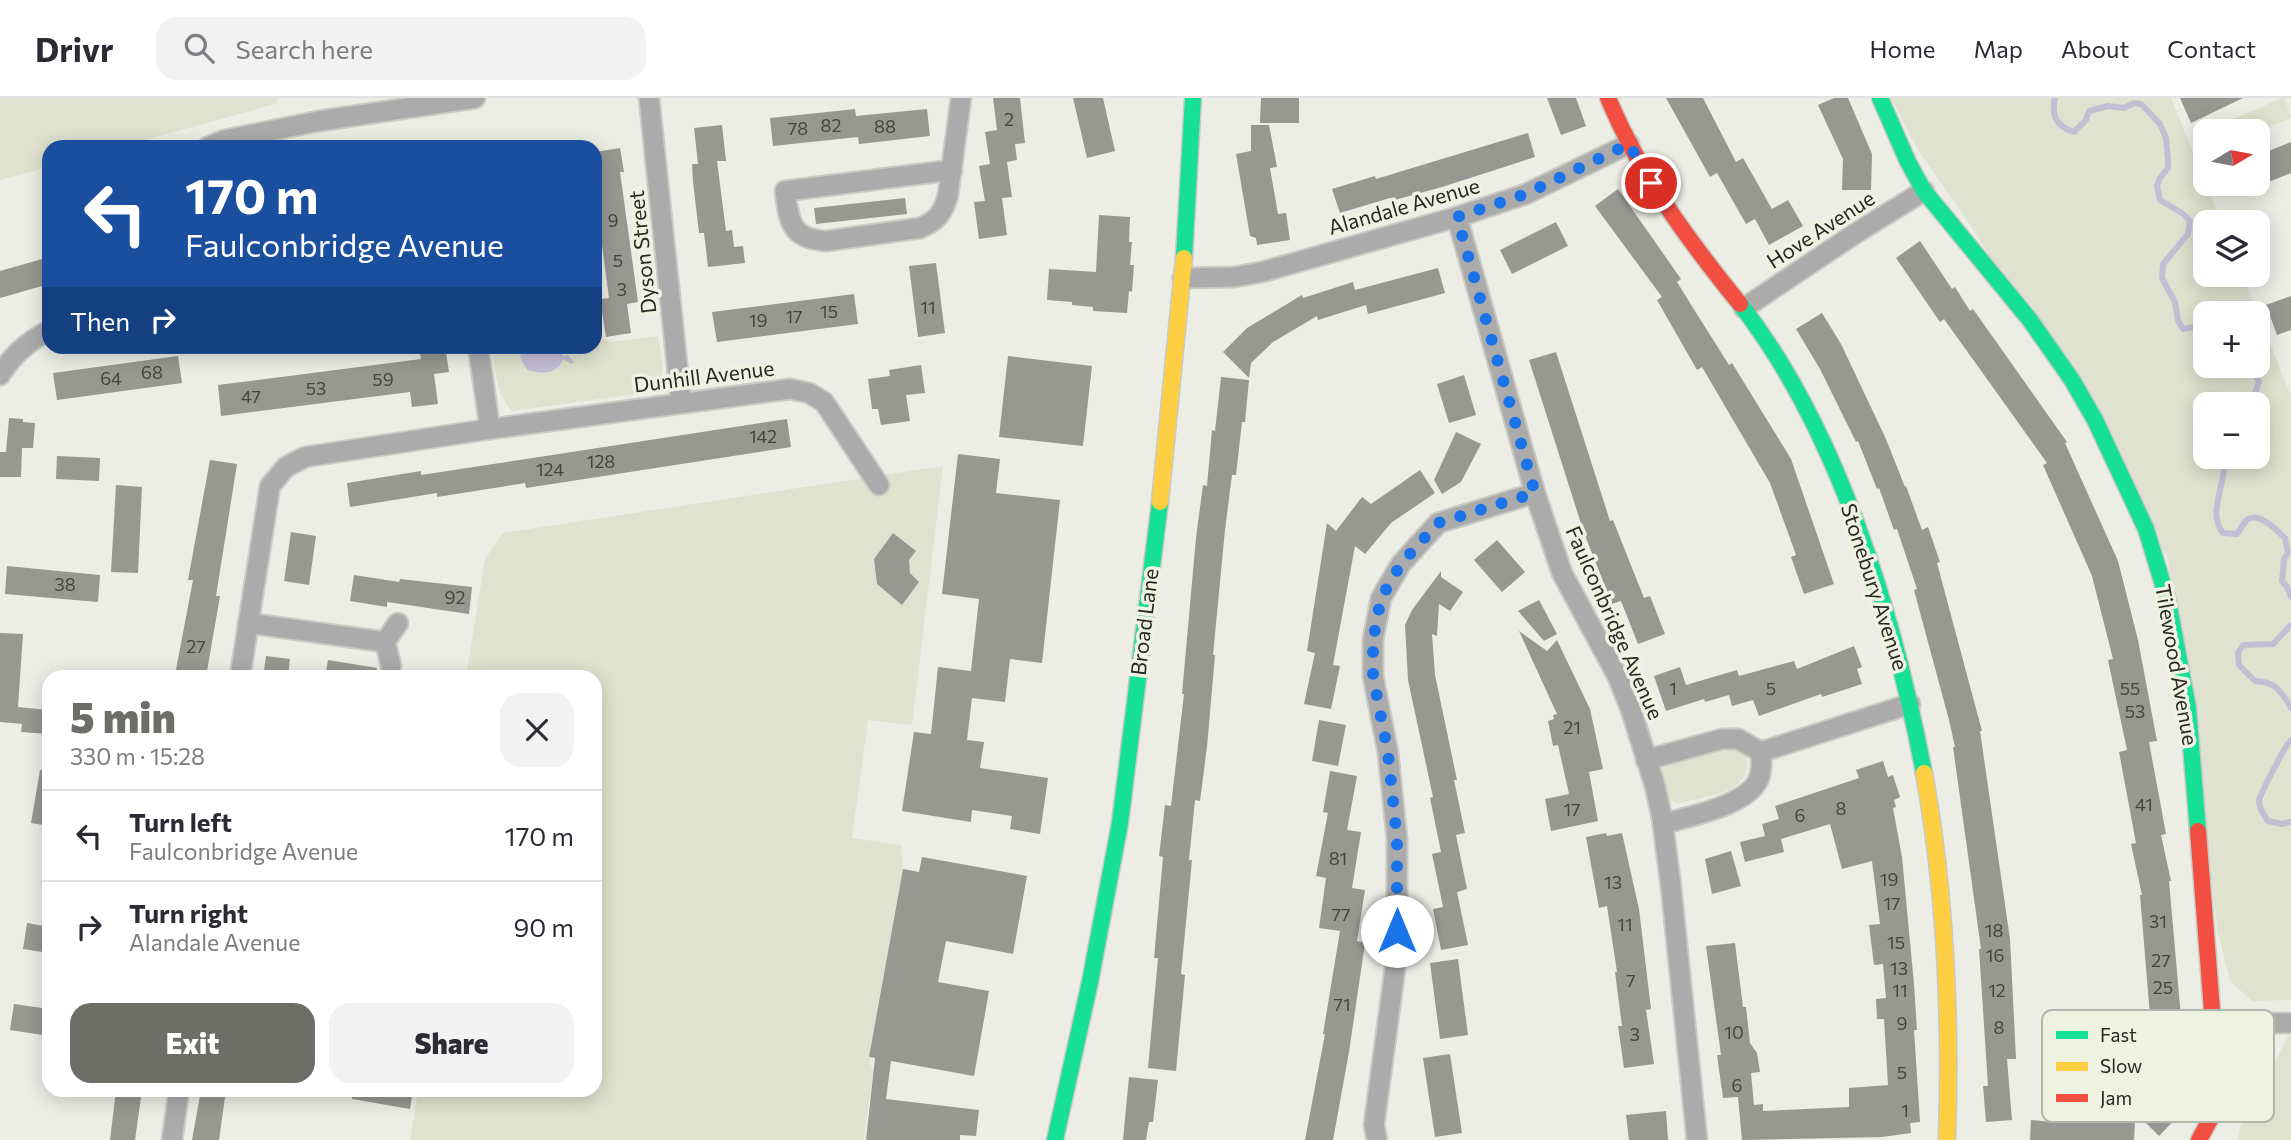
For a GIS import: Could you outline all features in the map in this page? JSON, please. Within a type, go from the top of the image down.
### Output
[{"type":"street","points":[[230,140],[331,119],[475,98]]},
{"type":"street","name":"Dyson Street","points":[[649,98],[681,402]]},
{"type":"street","points":[[951,170],[786,191],[788,214],[796,232],[813,240],[826,241],[920,228],[933,222],[944,211],[951,170],[961,98]]},
{"type":"street","name":"Broad Lane","points":[[1055,1140],[1090,982],[1120,822],[1165,465],[1183,278],[1193,98]]},
{"type":"street","name":"Stonebury Avenue","points":[[1608,98],[1629,144],[1663,202],[1698,253],[1744,308],[1783,368],[1850,509],[1878,590],[1910,704],[1926,775],[1935,833],[1947,956],[1950,1063],[1947,1140]]},
{"type":"street","name":"Tilewood Avenue","points":[[1880,98],[1924,191],[2029,320],[2072,380],[2095,420],[2146,529],[2168,601],[2188,708],[2213,1010]]},
{"type":"street","name":"Alandale Avenue","points":[[1183,278],[1234,277],[1262,272],[1457,217],[1526,194],[1629,144]]},
{"type":"street","name":"Hove Avenue","points":[[1744,308],[1924,191]]},
{"type":"street","name":"Faulconbridge Avenue","points":[[1457,217],[1535,493],[1562,573],[1618,677],[1631,710],[1663,824],[1697,1140]]},
{"type":"street","points":[[0,375],[26,345],[42,335]]},
{"type":"street","points":[[479,354],[490,429]]},
{"type":"street","name":"Dunhill Avenue","points":[[241,670],[270,486],[286,467],[314,455],[790,389],[808,393],[824,402],[878,485]]},
{"type":"street","points":[[1377,1140],[1374,1125],[1397,954],[1397,839],[1388,753],[1373,676],[1373,640],[1381,598],[1401,564],[1438,523],[1535,493]]},
{"type":"street","points":[[248,623],[385,642]]},
{"type":"street","points":[[391,666],[385,642],[398,623]]},
{"type":"street","points":[[1646,760],[1722,739],[1738,738],[1761,752],[1910,704]]},
{"type":"street","points":[[1663,824],[1738,800],[1752,790],[1760,776],[1761,752]]},
{"type":"street","points":[[172,1140],[178,1097]]},
{"type":"street","name":"Tilewood Avenue","points":[[2199,1140],[2209,1122]]},
{"type":"green space","points":[[0,98],[277,98],[278,103],[145,140],[42,140],[42,169],[0,180]]},
{"type":"green space","points":[[1891,98],[2171,98],[2193,151],[2193,196],[2211,196],[2217,210],[2193,210],[2193,287],[2248,287],[2253,301],[2193,301],[2193,378],[2270,378],[2270,343],[2291,396],[2291,1000],[2252,1001],[2230,981],[2218,932],[2168,558],[1975,232],[1918,150]]},
{"type":"green space","points":[[2282,98],[2285,98],[2291,118],[2270,127],[2270,119],[2234,119]]},
{"type":"green space","points":[[658,336],[662,366],[660,380],[651,392],[512,411],[499,389],[493,354],[602,354],[602,338],[610,342]]},
{"type":"green space","points":[[943,466],[912,725],[868,720],[852,838],[901,845],[903,869],[869,1057],[873,1072],[864,1140],[410,1140],[417,1097],[602,1097],[602,670],[467,670],[485,559],[503,533]]},
{"type":"green space","points":[[1706,746],[1744,746],[1747,762],[1745,774],[1739,783],[1718,794],[1677,804],[1664,796],[1660,783],[1663,768],[1675,758]]},
{"type":"green space","points":[[2291,1036],[2291,1140],[2238,1140],[2243,1122],[2274,1122],[2274,1064]]},
{"type":"shaded area","points":[[521,354],[561,354],[568,355],[574,362],[571,364],[563,359],[553,371],[538,372],[527,370]]},
{"type":"building","points":[[993,98],[1020,98],[1025,143],[1015,144],[1017,160],[1007,162],[1012,197],[1002,198],[1007,235],[979,239],[974,202],[985,201],[979,166],[990,164],[985,132],[997,130]]},
{"type":"building","points":[[1073,98],[1103,98],[1115,151],[1087,158]]},
{"type":"building","points":[[1261,98],[1299,98],[1299,123],[1260,123]]},
{"type":"building","points":[[1547,98],[1576,98],[1586,126],[1561,135]]},
{"type":"building","points":[[1666,98],[1703,98],[1736,162],[1743,158],[1772,209],[1788,200],[1803,226],[1769,245],[1755,219],[1746,224],[1717,173],[1710,177]]},
{"type":"building","points":[[1834,98],[1848,98],[1872,154],[1871,190],[1842,190],[1843,159],[1818,105]]},
{"type":"building","points":[[2180,98],[2243,98],[2199,119],[2193,119],[2191,123]]},
{"type":"building","points":[[855,109],[856,116],[927,109],[930,136],[859,144],[858,137],[773,146],[770,118]]},
{"type":"building","points":[[722,125],[726,161],[717,161],[726,231],[732,230],[734,247],[743,246],[745,263],[708,267],[704,233],[699,233],[693,182],[692,164],[698,164],[694,128]]},
{"type":"building","points":[[1251,125],[1269,125],[1277,167],[1270,168],[1278,214],[1286,213],[1290,240],[1257,245],[1256,238],[1250,236],[1236,154],[1251,151]]},
{"type":"building","points":[[1528,133],[1535,157],[1442,187],[1391,201],[1390,198],[1340,213],[1332,189],[1375,176],[1376,179]]},
{"type":"building","points":[[2291,142],[2291,173],[2270,181],[2270,150]]},
{"type":"building","points":[[620,148],[624,172],[620,172],[638,302],[627,304],[631,333],[606,337],[602,299],[609,298],[602,245],[602,151]]},
{"type":"building","points":[[1618,189],[1681,279],[1677,282],[1729,365],[1732,363],[1791,459],[1834,584],[1804,594],[1791,557],[1796,555],[1770,483],[1702,367],[1697,370],[1657,300],[1662,297],[1595,206]]},
{"type":"building","points":[[905,198],[907,214],[816,224],[814,208]]},
{"type":"building","points":[[1099,215],[1130,217],[1130,265],[1134,265],[1127,313],[1093,311],[1093,307],[1047,300],[1049,269],[1096,272]]},
{"type":"building","points":[[1556,222],[1568,246],[1512,274],[1500,250]]},
{"type":"building","points":[[1920,241],[1952,289],[1955,287],[1970,311],[1973,309],[2067,442],[2065,443],[2118,561],[2138,640],[2157,741],[2149,742],[2166,834],[2161,835],[2171,881],[2180,1010],[2150,1010],[2142,895],[2131,844],[2136,843],[2119,752],[2127,750],[2108,660],[2113,659],[2092,576],[2043,465],[2047,463],[1944,319],[1940,322],[1896,258]]},
{"type":"building","points":[[42,259],[42,286],[0,298],[0,271]]},
{"type":"building","points":[[936,263],[945,333],[918,337],[909,266]]},
{"type":"building","points":[[1438,268],[1445,293],[1368,314],[1366,305],[1318,320],[1317,316],[1273,342],[1251,363],[1249,378],[1223,352],[1247,328],[1302,295],[1303,298],[1353,282],[1355,290]]},
{"type":"building","points":[[854,294],[858,324],[717,342],[712,312]]},
{"type":"building","points":[[2291,296],[2291,330],[2277,335],[2270,316],[2270,304]]},
{"type":"building","points":[[1822,313],[1841,344],[1886,439],[1922,530],[1928,527],[1940,562],[1937,563],[1982,731],[2010,939],[2016,1059],[2007,1059],[2012,1120],[1986,1122],[1983,1086],[1988,1086],[1981,949],[1955,747],[1949,720],[1914,590],[1917,589],[1897,529],[1894,530],[1858,441],[1856,442],[1820,369],[1796,329]]},
{"type":"building","points":[[1556,352],[1610,521],[1613,520],[1644,598],[1650,596],[1665,634],[1638,644],[1621,601],[1612,604],[1584,533],[1529,360]]},
{"type":"building","points":[[420,354],[446,354],[449,372],[434,374],[438,404],[412,407],[410,392],[221,416],[218,385],[421,359]]},
{"type":"building","points":[[178,356],[182,383],[57,400],[53,373]]},
{"type":"building","points":[[1008,356],[1092,366],[1083,446],[999,437]]},
{"type":"building","points":[[921,365],[925,393],[906,395],[910,421],[881,425],[878,409],[872,409],[868,379],[890,376],[889,370]]},
{"type":"building","points":[[1464,375],[1476,415],[1449,423],[1437,384]]},
{"type":"building","points":[[1221,377],[1249,380],[1245,422],[1242,422],[1236,475],[1232,475],[1225,530],[1207,747],[1200,801],[1195,800],[1181,974],[1185,975],[1176,1071],[1148,1068],[1158,958],[1154,958],[1163,857],[1159,856],[1165,805],[1171,806],[1184,694],[1196,538],[1203,485],[1207,486],[1212,430],[1215,431]]},
{"type":"building","points":[[9,418],[35,423],[33,448],[22,448],[21,477],[0,477],[0,452],[6,452]]},
{"type":"building","points":[[787,419],[791,447],[526,488],[525,483],[350,507],[347,483],[421,471],[421,475]]},
{"type":"building","points":[[1456,432],[1481,444],[1461,482],[1442,494],[1434,480]]},
{"type":"building","points":[[958,454],[1000,459],[996,493],[1060,500],[1042,663],[1010,659],[1005,702],[972,698],[967,740],[984,742],[980,768],[1048,778],[1040,834],[1010,829],[1012,816],[972,810],[971,822],[902,811],[914,732],[931,734],[938,667],[971,671],[979,599],[942,594]]},
{"type":"building","points":[[57,456],[100,458],[99,481],[56,479]]},
{"type":"building","points":[[210,460],[237,464],[207,670],[176,670],[193,580],[188,580]]},
{"type":"building","points":[[1420,470],[1435,493],[1391,523],[1365,554],[1355,546],[1333,665],[1340,666],[1331,709],[1304,704],[1315,653],[1307,651],[1327,523],[1336,531],[1362,497],[1371,504]]},
{"type":"building","points":[[116,485],[142,487],[138,573],[111,572]]},
{"type":"building","points":[[291,532],[316,536],[309,585],[284,581]]},
{"type":"building","points":[[893,533],[916,551],[909,560],[910,573],[919,582],[902,605],[877,584],[874,559]]},
{"type":"building","points":[[1497,540],[1525,572],[1502,592],[1474,560]]},
{"type":"building","points":[[7,566],[100,575],[98,602],[5,594]]},
{"type":"building","points":[[1441,571],[1441,577],[1463,592],[1450,611],[1439,604],[1437,636],[1432,634],[1435,675],[1465,833],[1456,835],[1467,889],[1457,892],[1468,945],[1441,950],[1433,909],[1443,907],[1432,854],[1441,852],[1430,798],[1433,797],[1408,680],[1405,625],[1412,610]]},
{"type":"building","points":[[354,575],[399,582],[400,579],[472,587],[469,614],[387,602],[387,607],[350,601]]},
{"type":"building","points":[[1539,600],[1557,634],[1544,641],[1518,611]]},
{"type":"building","points":[[1519,631],[1547,651],[1557,640],[1590,709],[1603,769],[1589,772],[1598,821],[1551,831],[1545,799],[1569,794],[1558,745],[1553,746],[1548,721],[1554,719],[1553,715],[1557,714]]},
{"type":"building","points":[[0,633],[23,634],[18,707],[42,709],[42,734],[21,732],[22,724],[0,722]]},
{"type":"building","points":[[1854,646],[1862,667],[1857,669],[1862,684],[1822,697],[1821,694],[1759,716],[1753,700],[1732,706],[1729,695],[1705,702],[1704,699],[1666,711],[1654,676],[1680,667],[1686,685],[1737,670],[1739,676],[1794,661],[1797,669]]},
{"type":"building","points":[[266,656],[290,659],[289,670],[264,670]]},
{"type":"building","points":[[328,660],[377,668],[377,670],[326,670]]},
{"type":"building","points":[[1319,720],[1346,725],[1338,766],[1312,761]]},
{"type":"building","points":[[1883,761],[1888,777],[1893,775],[1900,797],[1894,800],[1896,807],[1893,808],[1902,857],[1914,984],[1920,1122],[1910,1123],[1911,1133],[1882,1137],[1742,1140],[1738,1097],[1723,1098],[1717,1055],[1721,1055],[1706,946],[1735,943],[1743,1007],[1746,1007],[1750,1043],[1757,1053],[1760,1072],[1751,1073],[1754,1105],[1763,1104],[1763,1111],[1849,1107],[1849,1088],[1888,1085],[1884,1019],[1877,1019],[1876,999],[1886,998],[1883,964],[1874,965],[1869,925],[1880,924],[1872,861],[1842,869],[1830,824],[1781,839],[1784,852],[1745,862],[1740,842],[1765,836],[1762,824],[1779,819],[1775,806],[1859,778],[1856,770]]},
{"type":"building","points":[[40,770],[42,770],[42,825],[31,823]]},
{"type":"building","points":[[1330,771],[1357,776],[1347,830],[1361,832],[1352,888],[1365,890],[1357,941],[1365,943],[1333,1140],[1305,1140],[1325,1034],[1340,931],[1319,928],[1326,878],[1316,876],[1328,813],[1323,812]]},
{"type":"building","points":[[1606,833],[1607,836],[1622,833],[1639,909],[1651,1009],[1646,1010],[1654,1064],[1624,1068],[1618,1026],[1622,1026],[1617,972],[1607,906],[1599,908],[1586,837]]},
{"type":"building","points":[[1731,851],[1741,886],[1712,894],[1705,859]]},
{"type":"building","points":[[922,857],[1027,876],[1013,954],[946,941],[938,982],[989,991],[974,1076],[891,1061],[886,1099],[979,1110],[976,1136],[960,1135],[960,1140],[866,1140],[875,1058],[869,1057],[903,869],[919,872]]},
{"type":"building","points":[[27,923],[42,926],[42,952],[23,949]]},
{"type":"building","points":[[1458,959],[1468,1035],[1440,1039],[1430,963]]},
{"type":"building","points":[[14,1004],[42,1008],[42,1035],[10,1030]]},
{"type":"building","points":[[1450,1054],[1462,1133],[1435,1137],[1423,1058]]},
{"type":"building","points":[[1129,1077],[1158,1080],[1153,1122],[1149,1122],[1146,1140],[1123,1140]]},
{"type":"building","points":[[115,1097],[141,1097],[135,1140],[110,1140]]},
{"type":"building","points":[[200,1097],[225,1097],[219,1140],[192,1140]]},
{"type":"building","points":[[352,1097],[412,1097],[410,1109]]},
{"type":"building","points":[[1666,1111],[1668,1140],[1629,1140],[1626,1115]]},
{"type":"building","points":[[2031,1120],[2061,1123],[2135,1122],[2134,1140],[2030,1140]]},
{"type":"building","points":[[2145,1122],[2172,1122],[2159,1136]]},
{"type":"waterway","points":[[2055,98],[2056,120],[2074,132],[2086,120],[2089,111],[2108,106],[2124,108],[2134,103],[2141,104],[2160,124],[2166,138],[2168,160],[2168,168],[2157,186],[2160,200],[2190,221],[2188,234],[2163,264],[2162,278],[2175,302],[2178,321],[2183,329],[2193,327]]},
{"type":"waterway","points":[[2255,392],[2259,382],[2257,378]]},
{"type":"waterway","points":[[2224,469],[2217,505],[2218,524],[2223,533],[2237,534],[2248,519],[2258,518],[2285,538],[2288,553],[2284,559],[2282,581],[2291,597]]},
{"type":"waterway","points":[[2291,625],[2273,644],[2243,645],[2238,653],[2239,665],[2255,681],[2277,688],[2291,708]]},
{"type":"waterway","points":[[2291,740],[2259,801],[2268,821],[2282,824],[2291,822]]},
{"type":"traffic: fast","points":[[1184,258],[1193,98]]},
{"type":"traffic: fast","points":[[1880,98],[1924,191],[2030,320],[2072,380],[2095,420],[2146,529],[2168,601],[2188,708],[2198,831]]},
{"type":"traffic: fast","points":[[1740,304],[1775,354],[1806,409],[1834,467],[1858,527],[1897,651],[1924,773]]},
{"type":"traffic: fast","points":[[1055,1140],[1090,982],[1120,823],[1160,502]]},
{"type":"traffic: slow","points":[[1160,502],[1184,258]]},
{"type":"traffic: slow","points":[[1924,773],[1937,864],[1945,956],[1947,1140]]},
{"type":"traffic: jam","points":[[1608,98],[1635,154],[1666,206],[1740,304]]},
{"type":"traffic: jam","points":[[2198,831],[2212,1010]]},
{"type":"traffic: jam","points":[[2199,1140],[2209,1122]]},
{"type":"route","points":[[1397,931],[1397,839],[1388,753],[1373,676],[1373,640],[1381,598],[1401,564],[1438,523],[1535,493],[1457,217],[1526,194],[1629,144],[1651,183]]}]
